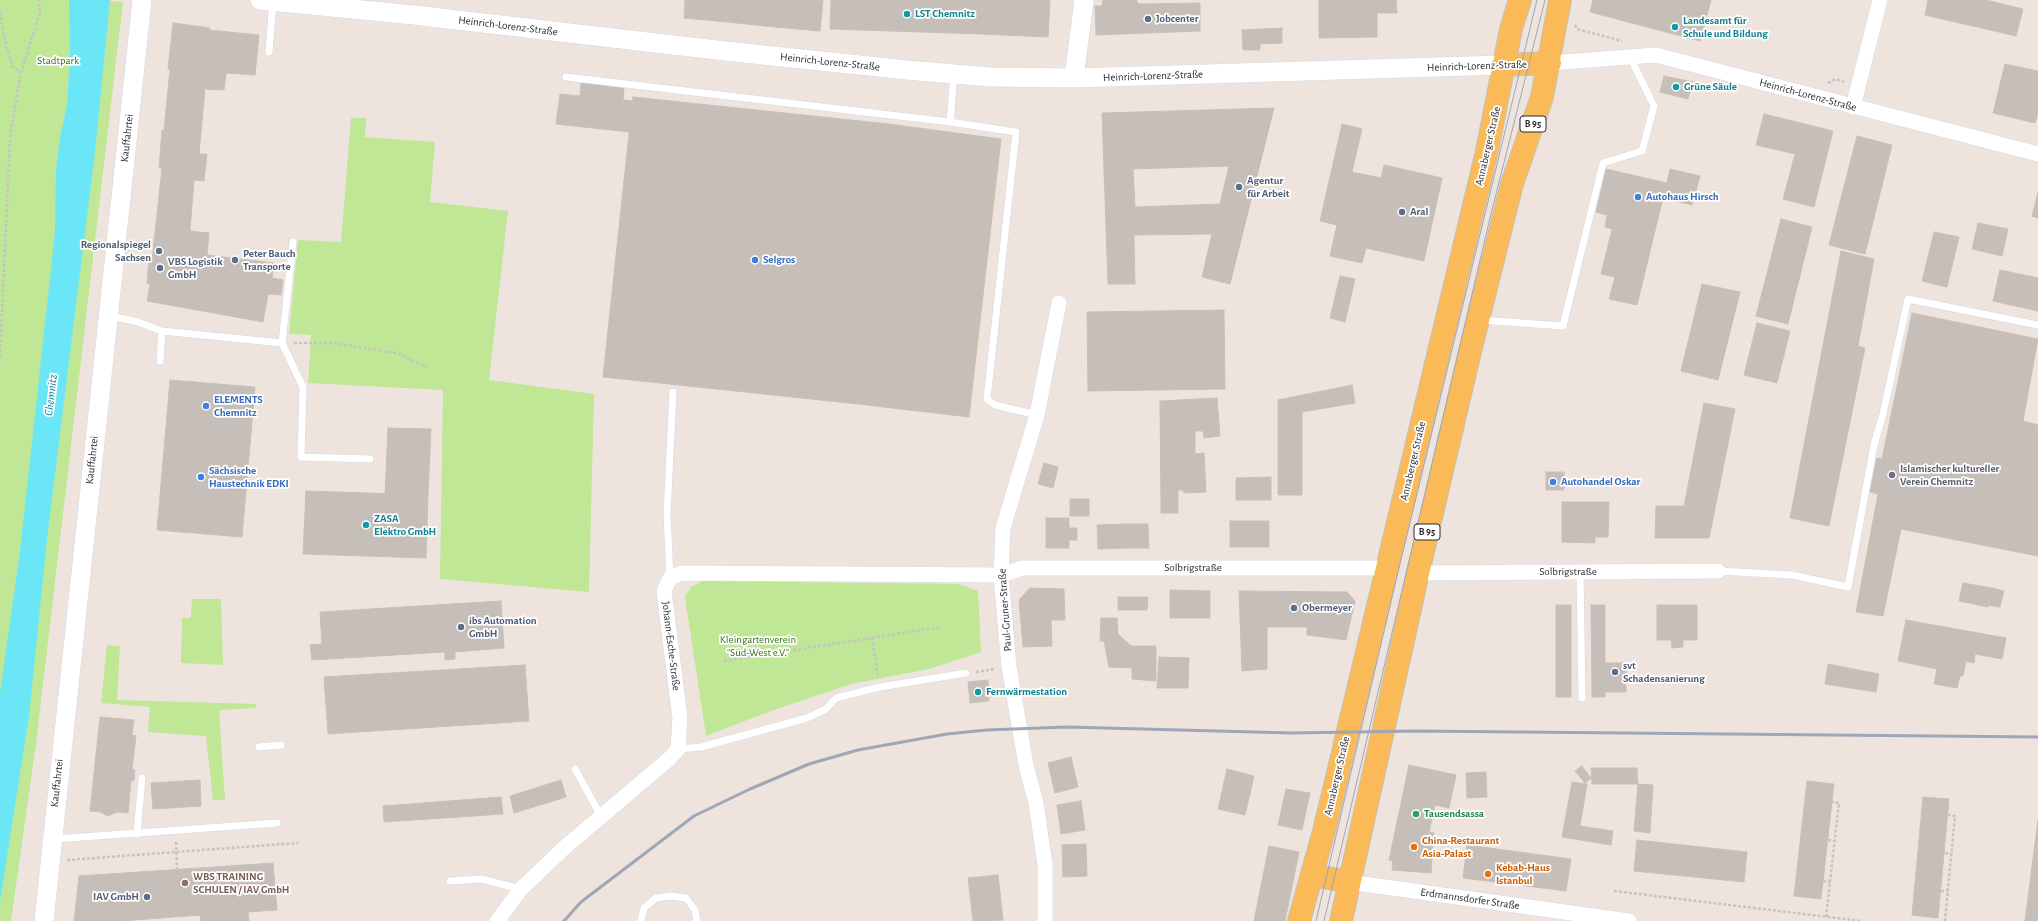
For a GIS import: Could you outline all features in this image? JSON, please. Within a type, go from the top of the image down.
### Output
[{"type":"main road","name":"Annaberger Straße","points":[[1299,921],[1312,875],[1387,568],[1487,151],[1500,92],[1503,65],[1511,29],[1520,0]]},
{"type":"main road","name":"B 95","points":[[1341,921],[1418,573],[1478,320],[1512,184],[1542,97],[1550,63],[1560,0]]},
{"type":"main road","name":"Heinrich-Lorenz-Straße","points":[[1503,65],[1550,63]]},
{"type":"main road","name":"Erdmannsdorfer Straße","points":[[1312,875],[1349,882]]},
{"type":"street","name":"Kauffahrtei","points":[[44,921],[49,861],[142,0]]},
{"type":"street","points":[[1074,78],[1084,0]]},
{"type":"street","points":[[1853,107],[1880,0]]},
{"type":"street","name":"Heinrich-Lorenz-Straße","points":[[266,1],[421,16],[725,51],[990,77],[1074,78],[1503,65]]},
{"type":"street","name":"Heinrich-Lorenz-Straße","points":[[1550,63],[1656,55],[2038,154]]},
{"type":"street","name":"Paul-Gruner-Straße","points":[[1045,921],[1045,865],[1036,802],[1026,765],[1009,668],[1001,575],[1003,528],[1037,414],[1059,303]]},
{"type":"street","name":"Solbrigstraße","points":[[1001,575],[1023,568],[1387,568]]},
{"type":"street","name":"Solbrigstraße","points":[[1418,573],[1718,571]]},
{"type":"street","points":[[670,578],[682,573],[1001,575]]},
{"type":"street","name":"Johann-Esche-Straße","points":[[670,578],[664,591],[680,718],[678,749]]},
{"type":"street","points":[[497,921],[521,889],[565,846],[669,759],[678,749]]},
{"type":"street","name":"Erdmannsdorfer Straße","points":[[1349,882],[1629,921]]},
{"type":"lane","points":[[266,1],[269,52]]},
{"type":"lane","points":[[1478,320],[1563,326],[1603,164],[1642,151],[1654,106],[1630,57]]},
{"type":"lane","points":[[950,122],[954,74]]},
{"type":"lane","points":[[566,77],[950,122],[1016,132],[987,399],[995,405],[1037,414]]},
{"type":"lane","points":[[293,242],[282,343],[303,387],[301,457],[370,458]]},
{"type":"lane","points":[[1718,571],[1792,575],[1848,587],[1874,445],[1884,414],[1908,299],[2038,325]]},
{"type":"lane","points":[[108,316],[138,322],[162,332],[282,343]]},
{"type":"lane","points":[[160,360],[162,332]]},
{"type":"lane","points":[[670,578],[667,514],[673,392]]},
{"type":"lane","points":[[1580,572],[1582,698]]},
{"type":"lane","points":[[678,749],[702,747],[806,718],[826,709],[836,698],[880,687],[966,673]]},
{"type":"lane","points":[[259,747],[281,745]]},
{"type":"lane","points":[[575,769],[601,816]]},
{"type":"lane","points":[[137,834],[142,778]]},
{"type":"lane","points":[[52,839],[277,823]]},
{"type":"lane","points":[[450,881],[481,880],[521,889]]},
{"type":"lane","points":[[641,921],[644,908],[656,898],[671,896],[686,898],[695,910],[697,921]]},
{"type":"path","points":[[0,357],[10,138],[22,72],[40,13],[39,0]]},
{"type":"path","points":[[0,12],[6,46],[13,67],[22,72]]},
{"type":"path","points":[[282,343],[332,343],[397,353],[427,367]]},
{"type":"path","points":[[724,661],[941,627]]},
{"type":"path","points":[[872,638],[880,687]]},
{"type":"path","points":[[966,673],[1009,668]]},
{"type":"path","points":[[1826,917],[1840,803],[1832,802]]},
{"type":"path","points":[[1945,921],[1955,816],[1948,815]]},
{"type":"path","points":[[175,831],[177,869]]},
{"type":"path","points":[[1828,840],[1835,841]]},
{"type":"path","points":[[49,861],[298,843]]},
{"type":"path","points":[[1944,853],[1951,854]]},
{"type":"path","points":[[1823,881],[1830,882]]},
{"type":"path","points":[[1941,890],[1948,891]]},
{"type":"path","points":[[1614,891],[1862,921]]},
{"type":"green space","name":"Stadtpark","points":[[0,0],[101,0],[123,2],[36,744],[11,921],[0,921]]},
{"type":"green space","points":[[351,118],[366,118],[365,137],[435,142],[430,202],[508,211],[489,380],[594,394],[589,592],[440,579],[443,390],[308,383],[311,335],[289,334],[298,240],[341,242]]},
{"type":"green space","name":"Kleingartenverein \"Süd-West e.V.\"","points":[[703,581],[959,584],[978,591],[981,652],[929,669],[851,684],[768,712],[706,736],[685,597],[691,587]]},
{"type":"green space","points":[[192,599],[221,599],[223,665],[181,663],[182,618],[191,618]]},
{"type":"green space","points":[[107,645],[120,646],[117,700],[256,704],[256,708],[219,710],[225,800],[213,800],[206,736],[148,732],[150,707],[101,703]]},
{"type":"water","name":"Chemnitz","points":[[69,0],[110,0],[95,152],[48,530],[29,716],[0,901],[0,693],[20,551],[55,232],[56,170],[60,138],[67,105],[70,60]]},
{"type":"building","points":[[685,0],[729,0],[727,22],[684,18]]},
{"type":"building","points":[[729,0],[777,0],[775,27],[727,22]]},
{"type":"building","points":[[777,0],[823,0],[820,31],[775,27]]},
{"type":"building","name":"LST Chemnitz","points":[[831,0],[983,0],[981,34],[830,29]]},
{"type":"building","points":[[983,0],[1050,0],[1048,37],[981,34]]},
{"type":"building","name":"Jobcenter","points":[[1103,0],[1136,0],[1139,4],[1200,3],[1200,31],[1096,35],[1095,6],[1102,6]]},
{"type":"building","points":[[1319,0],[1396,0],[1397,13],[1377,13],[1377,37],[1319,38]]},
{"type":"building","name":"Landesamt für Schule und Bildung","points":[[1593,0],[1711,0],[1700,41],[1590,12]]},
{"type":"building","points":[[1928,0],[1986,0],[2023,9],[2016,36],[1925,15]]},
{"type":"building","points":[[173,23],[210,28],[209,30],[259,35],[255,75],[226,73],[224,90],[205,89],[199,154],[207,154],[204,181],[194,180],[190,231],[209,233],[207,255],[274,263],[272,278],[283,280],[281,295],[268,294],[263,322],[147,301],[150,284],[147,283],[149,260],[152,260],[162,168],[159,168],[162,130],[164,130],[170,69],[168,69]]},
{"type":"building","points":[[1282,28],[1282,43],[1260,44],[1260,50],[1243,50],[1242,30]]},
{"type":"building","points":[[2005,64],[2038,71],[2038,113],[2035,123],[1993,113]]},
{"type":"building","name":"Grüne Säule","points":[[1664,76],[1693,82],[1688,99],[1660,92]]},
{"type":"building","points":[[581,83],[624,88],[623,100],[633,101],[629,132],[556,124],[560,94],[580,96]]},
{"type":"building","points":[[633,97],[889,124],[858,404],[603,377]]},
{"type":"building","name":"Agentur für Arbeit","points":[[1274,108],[1230,284],[1202,277],[1212,234],[1134,235],[1135,284],[1108,284],[1102,113]],"holes":[[[1229,166],[1220,204],[1135,207],[1133,169]]]},
{"type":"building","points":[[1764,114],[1833,131],[1814,207],[1783,199],[1795,154],[1756,145]]},
{"type":"building","points":[[889,124],[1001,139],[969,417],[858,404]]},
{"type":"building","points":[[1342,124],[1362,129],[1352,172],[1381,178],[1384,165],[1442,178],[1424,261],[1366,248],[1362,263],[1330,256],[1337,225],[1320,221]]},
{"type":"building","points":[[1857,136],[1892,145],[1865,254],[1829,245]]},
{"type":"building","points":[[1606,169],[1667,183],[1670,169],[1700,176],[1692,205],[1663,198],[1637,305],[1609,299],[1615,277],[1601,274],[1612,229],[1605,227],[1607,215],[1596,212]]},
{"type":"building","points":[[2038,192],[2038,218],[2032,216]]},
{"type":"building","points":[[1781,219],[1812,227],[1788,324],[1756,316]]},
{"type":"building","points":[[1978,223],[2008,229],[2002,256],[1972,249]]},
{"type":"building","points":[[1934,232],[1959,237],[1947,287],[1922,281]]},
{"type":"building","points":[[1841,251],[1874,259],[1858,346],[1865,348],[1829,526],[1790,518]]},
{"type":"building","points":[[2000,270],[2038,278],[2038,311],[1993,301]]},
{"type":"building","points":[[1340,276],[1355,279],[1345,322],[1330,318]]},
{"type":"building","points":[[1702,284],[1740,292],[1718,380],[1681,371]]},
{"type":"building","points":[[1224,310],[1225,389],[1088,391],[1087,312]]},
{"type":"building","points":[[1912,313],[2038,339],[2023,421],[2038,425],[2038,556],[1901,529],[1883,616],[1856,612],[1878,494],[1870,492],[1877,458],[1882,459]]},
{"type":"building","points":[[1757,323],[1790,331],[1777,383],[1744,375]]},
{"type":"building","points":[[170,380],[255,387],[242,537],[157,530]]},
{"type":"building","points":[[1352,385],[1355,403],[1302,412],[1302,495],[1278,495],[1278,400]]},
{"type":"building","points":[[1217,398],[1220,436],[1204,438],[1203,431],[1195,431],[1195,454],[1204,453],[1206,492],[1184,493],[1183,490],[1178,490],[1178,513],[1161,513],[1160,401]]},
{"type":"building","points":[[1704,403],[1735,409],[1709,538],[1655,538],[1656,506],[1684,506]]},
{"type":"building","points":[[388,428],[431,429],[428,495],[385,494]]},
{"type":"building","points":[[1044,463],[1058,467],[1053,488],[1038,484]]},
{"type":"building","points":[[1546,472],[1564,472],[1564,490],[1546,490]]},
{"type":"building","points":[[1271,477],[1271,500],[1236,500],[1236,478]]},
{"type":"building","name":"ZASA Elektro GmbH","points":[[306,491],[428,495],[426,558],[303,554]]},
{"type":"building","points":[[1070,499],[1089,499],[1089,516],[1070,516]]},
{"type":"building","points":[[1562,502],[1609,502],[1608,537],[1595,537],[1595,543],[1562,542]]},
{"type":"building","points":[[1046,518],[1069,518],[1069,528],[1077,528],[1077,540],[1069,540],[1069,548],[1046,548]]},
{"type":"building","points":[[1230,521],[1269,521],[1269,547],[1230,547]]},
{"type":"building","points":[[1124,524],[1148,524],[1149,548],[1124,548]]},
{"type":"building","points":[[1124,524],[1124,548],[1098,549],[1097,525]]},
{"type":"building","points":[[1963,583],[1992,588],[1988,607],[1959,601]]},
{"type":"building","points":[[1030,588],[1064,589],[1065,620],[1051,620],[1052,646],[1023,647],[1019,600]]},
{"type":"building","points":[[1992,588],[2004,591],[2000,607],[1988,605]]},
{"type":"building","points":[[1170,590],[1210,591],[1210,618],[1170,618]]},
{"type":"building","points":[[1239,591],[1347,592],[1355,601],[1346,640],[1307,635],[1307,627],[1267,627],[1267,669],[1242,671]]},
{"type":"building","points":[[1118,597],[1148,597],[1147,610],[1118,610]]},
{"type":"building","points":[[501,601],[504,648],[455,652],[455,659],[445,660],[445,652],[312,660],[310,645],[322,644],[320,612]]},
{"type":"building","points":[[1556,605],[1571,605],[1571,697],[1556,697]]},
{"type":"building","points":[[1591,605],[1605,605],[1605,697],[1592,697]]},
{"type":"building","points":[[1657,605],[1697,605],[1697,640],[1683,640],[1683,647],[1672,648],[1671,640],[1657,640]]},
{"type":"building","points":[[1101,618],[1117,618],[1118,634],[1131,646],[1156,646],[1156,681],[1132,679],[1132,668],[1109,667],[1104,641],[1100,641]]},
{"type":"building","points":[[1906,620],[2006,638],[2002,659],[1975,654],[1974,663],[1966,661],[1963,676],[1960,676],[1957,688],[1934,684],[1937,669],[1898,661]]},
{"type":"building","points":[[1159,657],[1189,658],[1188,688],[1157,688]]},
{"type":"building","points":[[1605,663],[1626,663],[1626,692],[1605,692]]},
{"type":"building","points":[[1828,664],[1879,674],[1876,692],[1825,684]]},
{"type":"building","points":[[525,665],[529,721],[328,734],[324,677]]},
{"type":"building","name":"Fernwärmestation","points":[[988,680],[989,701],[970,703],[968,682]]},
{"type":"building","points":[[100,717],[134,720],[132,735],[136,736],[132,769],[135,770],[134,780],[131,781],[128,813],[117,812],[107,816],[101,812],[90,811]]},
{"type":"building","points":[[1071,757],[1078,787],[1055,793],[1048,763]]},
{"type":"building","points":[[1409,765],[1456,775],[1449,808],[1435,805],[1429,832],[1434,833],[1431,873],[1392,870],[1393,861],[1389,860]]},
{"type":"building","points":[[1582,766],[1591,778],[1585,783],[1575,771]]},
{"type":"building","points":[[1591,768],[1637,768],[1638,784],[1592,784]]},
{"type":"building","points":[[1227,769],[1254,776],[1245,815],[1218,809]]},
{"type":"building","points":[[1486,772],[1487,797],[1467,798],[1466,773]]},
{"type":"building","points":[[200,780],[201,806],[153,809],[151,783]]},
{"type":"building","points":[[561,780],[566,797],[514,813],[510,796]]},
{"type":"building","points":[[1807,781],[1834,784],[1821,899],[1794,896]]},
{"type":"building","points":[[1572,782],[1587,784],[1580,826],[1613,831],[1611,845],[1562,837]]},
{"type":"building","points":[[1638,784],[1653,785],[1650,833],[1634,831]]},
{"type":"building","points":[[1286,789],[1310,793],[1302,830],[1278,825]]},
{"type":"building","points":[[501,797],[503,814],[384,822],[383,806]]},
{"type":"building","points":[[1923,797],[1949,799],[1938,918],[1912,915]]},
{"type":"building","points":[[1081,801],[1085,830],[1061,834],[1057,805]]},
{"type":"building","points":[[2038,820],[2038,921],[2025,921]]},
{"type":"building","points":[[1637,840],[1747,852],[1744,882],[1634,871]]},
{"type":"building","points":[[1086,844],[1087,876],[1063,877],[1062,845]]},
{"type":"building","points":[[1467,845],[1571,859],[1566,891],[1463,878]]},
{"type":"building","points":[[1269,846],[1299,852],[1285,921],[1254,921]]},
{"type":"building","points":[[273,863],[277,910],[248,912],[249,921],[201,921],[200,915],[122,921],[74,921],[79,876]]},
{"type":"building","points":[[998,875],[1003,920],[973,921],[968,878]]},
{"type":"tram line","points":[[1316,921],[1397,576],[1537,0]]},
{"type":"tram line","points":[[1324,921],[1490,218],[1545,0]]},
{"type":"railway","points":[[564,921],[581,902],[694,816],[750,789],[809,764],[858,750],[947,734],[987,730],[1067,727],[1292,733],[1416,731],[2038,737]]},
{"type":"place","name":"LST Chemnitz","points":[[907,14]]},
{"type":"place","name":"Jobcenter","points":[[1148,19]]},
{"type":"place","name":"Landesamt für Schule und Bildung","points":[[1675,27]]},
{"type":"place","name":"Grüne Säule","points":[[1676,87]]},
{"type":"place","name":"Agentur für Arbeit","points":[[1239,187]]},
{"type":"place","name":"Autohaus Hirsch","points":[[1638,197]]},
{"type":"place","name":"Aral","points":[[1402,212]]},
{"type":"place","name":"Regionalspiegel Sachsen","points":[[159,251]]},
{"type":"place","name":"Peter Bauch Transporte","points":[[235,260]]},
{"type":"place","name":"Selgros","points":[[755,260]]},
{"type":"place","name":"VBS Logistik GmbH","points":[[160,268]]},
{"type":"place","name":"ELEMENTS Chemnitz","points":[[206,406]]},
{"type":"place","name":"Islamischer kultureller Verein Chemnitz","points":[[1892,475]]},
{"type":"place","name":"Sächsische Haustechnik EDKI","points":[[201,477]]},
{"type":"place","name":"Autohandel Oskar","points":[[1553,482]]},
{"type":"place","name":"ZASA Elektro GmbH","points":[[366,525]]},
{"type":"place","name":"Obermeyer","points":[[1294,608]]},
{"type":"place","name":"ibs Automation GmbH","points":[[461,627]]},
{"type":"place","name":"svt Schadensanierung","points":[[1615,672]]},
{"type":"place","name":"Fernwärmestation","points":[[978,692]]},
{"type":"place","name":"Tausendsassa","points":[[1416,814]]},
{"type":"place","name":"China-Restaurant Asia-Palast","points":[[1414,847]]},
{"type":"place","name":"Kebab-Haus Istanbul","points":[[1488,874]]},
{"type":"place","name":"WBS TRAINING SCHULEN / IAV GmbH","points":[[185,883]]},
{"type":"place","name":"IAV GmbH","points":[[147,897]]}]
